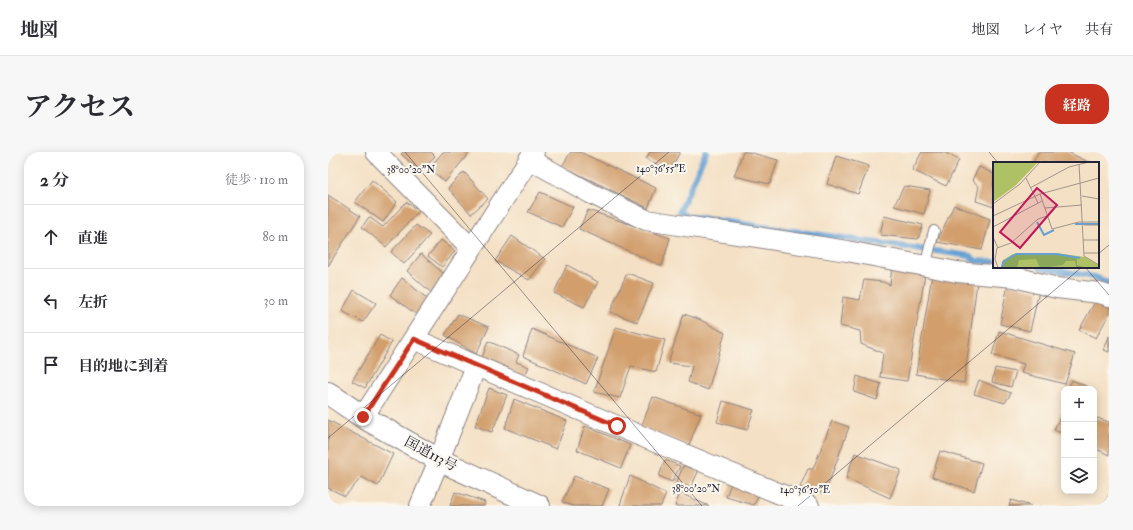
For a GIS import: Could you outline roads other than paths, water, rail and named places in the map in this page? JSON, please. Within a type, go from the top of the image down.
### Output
[{"type":"highway","name":"国道113号","points":[[328,394],[363,417],[439,460],[539,506]]},
{"type":"street","points":[[376,152],[470,248]]},
{"type":"street","points":[[363,417],[531,155],[590,193],[646,220],[847,251],[956,272],[997,271],[1056,288],[1099,293],[1109,296]]},
{"type":"street","points":[[414,339],[809,506]]},
{"type":"street","points":[[420,506],[476,366]]},
{"type":"lane","points":[[925,266],[934,231]]},
{"type":"waterway","points":[[706,152],[680,211],[687,216],[970,256],[976,261],[993,262]]},
{"type":"waterway","points":[[1046,268],[1095,277],[1109,283]]}]
